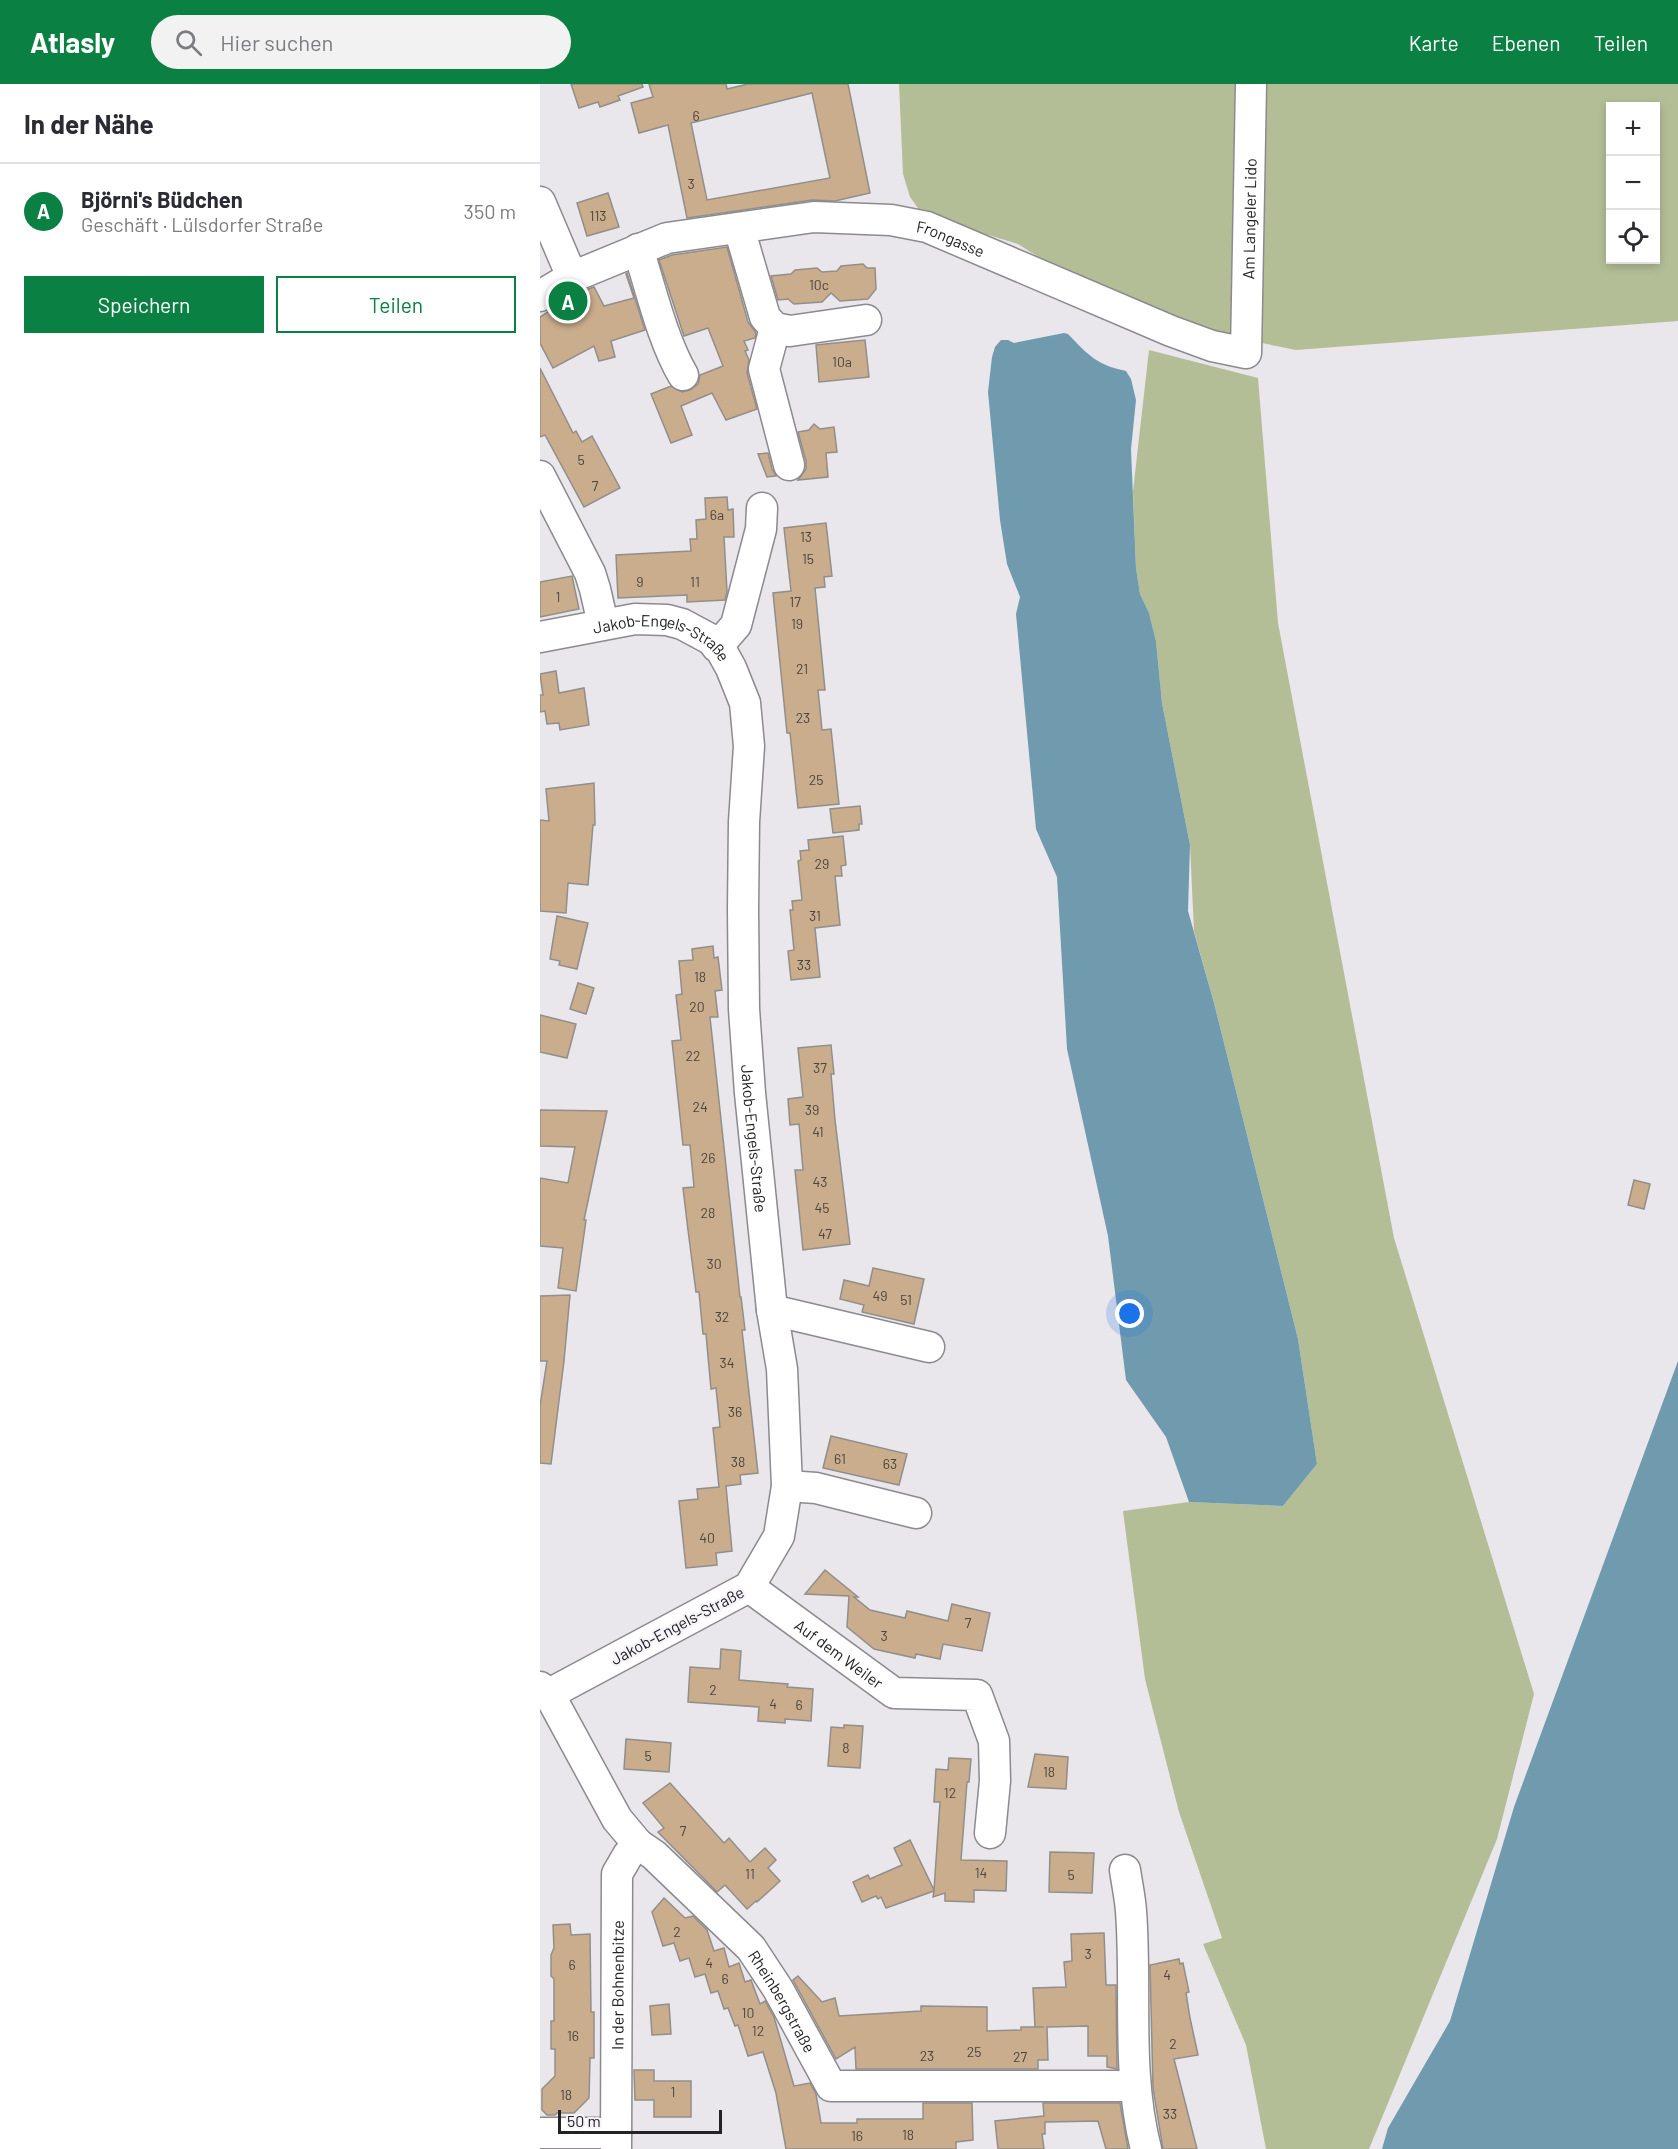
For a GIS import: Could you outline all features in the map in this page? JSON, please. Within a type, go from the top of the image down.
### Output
[{"type":"street","name":"Am Langeler Lido","points":[[1246,353],[1251,84]]},
{"type":"street","points":[[540,202],[572,277]]},
{"type":"street","name":"Frongasse","points":[[540,296],[572,277],[667,238],[814,217],[891,220],[927,227],[1171,331],[1212,346],[1246,353]]},
{"type":"street","points":[[739,228],[765,317],[775,328],[790,331],[866,320]]},
{"type":"street","points":[[638,249],[676,363],[683,375]]},
{"type":"street","points":[[775,328],[764,369],[789,465]]},
{"type":"street","points":[[540,476],[586,565],[603,624]]},
{"type":"street","points":[[717,647],[736,625],[761,529],[762,508]]},
{"type":"street","name":"Jakob-Engels-Straße","points":[[540,637],[635,619],[668,620],[692,628],[710,639],[731,668],[745,703],[749,746],[744,822],[744,1009],[750,1093],[772,1310],[782,1369],[787,1486],[779,1536],[749,1587],[544,1690]]},
{"type":"street","points":[[772,1310],[929,1347]]},
{"type":"street","points":[[787,1486],[816,1488],[916,1514]]},
{"type":"street","name":"Auf dem Weiler","points":[[749,1587],[894,1693],[977,1695],[994,1741],[995,1781],[990,1833]]},
{"type":"street","name":"Rheinbergstraße","points":[[544,1690],[617,1820],[638,1844],[654,1855],[751,1948],[778,1989],[831,2086],[1135,2086]]},
{"type":"street","name":"In der Bohnenbitze","points":[[540,2133],[616,2141],[617,1874],[628,1855],[638,1844]]},
{"type":"street","points":[[1125,1870],[1131,1911],[1135,2086],[1138,2118],[1146,2149]]},
{"type":"green space","points":[[899,84],[1678,84],[1678,321],[1296,350],[1165,323],[1068,276],[1018,244],[923,215],[910,197],[903,174]]},
{"type":"green space","points":[[1149,350],[1258,378],[1278,623],[1394,1238],[1534,1694],[1497,1839],[1369,2149],[1266,2149],[1246,2045],[1203,1944],[1222,1938],[1179,1812],[1145,1679],[1123,1511],[1189,1502],[1283,1506],[1317,1464],[1298,1339],[1194,931],[1190,845],[1162,703],[1156,641],[1149,613],[1140,594],[1136,568],[1133,491]]},
{"type":"water","points":[[1064,333],[1100,362],[1126,371],[1131,379],[1136,400],[1131,449],[1136,568],[1140,594],[1149,613],[1156,641],[1162,703],[1190,845],[1188,911],[1214,1003],[1298,1339],[1317,1464],[1283,1506],[1189,1502],[1166,1437],[1126,1380],[1108,1236],[1067,1049],[1057,877],[1036,829],[1016,614],[1020,597],[1007,564],[1000,520],[988,392],[992,357],[995,347],[1001,340],[1014,343]]},
{"type":"water","points":[[1678,1361],[1678,2149],[1382,2149],[1388,2128],[1450,2021],[1514,1807]]},
{"type":"building","points":[[571,84],[642,84],[643,87],[618,96],[620,100],[600,107],[598,102],[579,108]]},
{"type":"building","points":[[649,84],[726,84],[727,89],[748,84],[848,84],[870,193],[835,201],[812,200],[687,218],[668,125],[639,133],[631,103],[653,97]],"holes":[[[812,93],[830,178],[707,200],[691,123]]]},
{"type":"building","points":[[608,193],[619,227],[587,236],[577,203]]},
{"type":"building","points":[[727,247],[748,322],[756,333],[755,338],[744,341],[749,360],[747,373],[757,409],[726,420],[712,393],[681,406],[692,435],[671,443],[651,394],[671,386],[682,392],[690,390],[698,384],[700,375],[723,366],[708,328],[684,336],[659,260],[672,255]]},
{"type":"building","points":[[863,264],[867,268],[875,268],[876,289],[868,299],[840,301],[831,293],[822,302],[794,304],[788,299],[778,300],[771,276],[817,268],[822,272],[837,271],[841,266]]},
{"type":"building","points":[[627,273],[645,330],[611,341],[615,357],[599,361],[594,346],[553,368],[540,343],[540,317],[580,292],[594,287],[604,306],[634,298]]},
{"type":"building","points":[[865,340],[869,377],[819,382],[816,345]]},
{"type":"building","points":[[540,368],[573,433],[576,431],[582,442],[592,436],[620,488],[584,507],[545,435],[540,437]]},
{"type":"building","points":[[814,424],[820,429],[834,427],[837,452],[826,453],[828,477],[798,480],[806,469],[806,461],[798,432],[809,430]]},
{"type":"building","points":[[768,453],[776,476],[767,477],[758,454]]},
{"type":"building","points":[[727,497],[728,510],[733,509],[734,537],[724,537],[727,592],[725,600],[687,602],[687,595],[618,598],[616,555],[691,551],[690,539],[697,539],[696,520],[706,519],[705,498]]},
{"type":"building","points":[[826,523],[832,576],[824,577],[825,587],[815,588],[825,690],[818,690],[822,730],[831,729],[839,804],[798,808],[790,733],[787,733],[773,593],[791,591],[784,528]]},
{"type":"building","points":[[572,576],[579,609],[540,617],[540,582]]},
{"type":"building","points":[[556,671],[559,693],[584,688],[589,725],[560,730],[559,723],[547,724],[545,711],[540,712],[540,695],[543,695],[540,674]]},
{"type":"building","points":[[594,783],[595,825],[593,825],[588,885],[568,883],[566,913],[540,911],[540,820],[549,821],[546,789]]},
{"type":"building","points":[[860,806],[862,824],[859,824],[859,830],[833,833],[830,809]]},
{"type":"building","points":[[843,836],[846,865],[841,866],[842,876],[835,876],[840,925],[815,928],[820,977],[791,980],[788,951],[794,950],[790,910],[793,910],[792,901],[802,900],[798,861],[801,860],[800,851],[809,850],[808,840]]},
{"type":"building","points":[[557,916],[588,923],[577,969],[559,965],[560,961],[550,959]]},
{"type":"building","points":[[713,946],[714,958],[718,957],[722,990],[715,991],[718,1017],[710,1017],[745,1330],[742,1330],[758,1473],[740,1475],[741,1484],[726,1486],[732,1551],[716,1553],[717,1565],[686,1568],[679,1501],[698,1499],[697,1489],[719,1487],[713,1428],[720,1427],[716,1388],[711,1389],[706,1334],[703,1334],[699,1292],[696,1292],[688,1230],[683,1188],[694,1187],[690,1145],[683,1145],[672,1041],[681,1040],[676,995],[682,994],[679,961],[693,960],[692,949]]},
{"type":"building","points":[[578,983],[594,988],[586,1014],[570,1009]]},
{"type":"building","points":[[540,1015],[576,1024],[567,1058],[540,1052]]},
{"type":"building","points":[[831,1045],[835,1120],[850,1244],[803,1250],[795,1170],[803,1170],[799,1124],[790,1125],[788,1099],[803,1097],[798,1048]]},
{"type":"building","points":[[540,1110],[607,1111],[584,1220],[586,1220],[576,1291],[558,1288],[563,1248],[540,1246],[540,1178],[568,1183],[575,1147],[540,1146]]},
{"type":"building","points":[[1634,1180],[1650,1184],[1644,1209],[1628,1205]]},
{"type":"building","points":[[873,1268],[924,1279],[914,1324],[862,1312],[864,1305],[840,1299],[844,1280],[869,1286]]},
{"type":"building","points":[[570,1295],[551,1464],[540,1463],[540,1406],[547,1361],[540,1361],[540,1296]]},
{"type":"building","points":[[831,1436],[907,1454],[899,1485],[823,1468]]},
{"type":"building","points":[[825,1570],[870,1610],[905,1618],[907,1611],[948,1621],[952,1604],[990,1613],[982,1651],[943,1644],[940,1659],[916,1654],[915,1658],[874,1649],[847,1627],[849,1596],[805,1594]]},
{"type":"building","points":[[721,1649],[741,1651],[739,1680],[788,1684],[787,1687],[813,1689],[811,1721],[785,1719],[785,1723],[758,1721],[759,1707],[688,1702],[690,1667],[720,1669]]},
{"type":"building","points":[[844,1725],[863,1726],[860,1768],[828,1766],[831,1727],[844,1728]]},
{"type":"building","points":[[626,1739],[671,1743],[669,1772],[624,1769]]},
{"type":"building","points":[[1035,1754],[1068,1757],[1066,1789],[1028,1787]]},
{"type":"building","points":[[949,1758],[971,1759],[961,1860],[1007,1861],[1006,1891],[974,1890],[974,1902],[945,1901],[945,1893],[933,1897],[934,1891],[886,1908],[881,1897],[878,1899],[876,1896],[862,1902],[853,1882],[868,1875],[870,1879],[902,1865],[894,1848],[910,1840],[934,1890],[940,1802],[934,1802],[936,1769],[948,1770]]},
{"type":"building","points":[[670,1783],[724,1843],[729,1838],[750,1862],[765,1848],[776,1860],[768,1868],[780,1881],[747,1909],[725,1885],[717,1892],[658,1832],[664,1828],[643,1803]]},
{"type":"building","points":[[1050,1852],[1094,1853],[1092,1893],[1049,1892]]},
{"type":"building","points":[[664,1898],[685,1918],[693,1916],[707,1930],[714,1951],[724,1948],[729,1967],[739,1963],[745,1982],[751,1980],[760,2004],[765,2001],[774,2017],[794,2086],[810,2083],[816,2094],[821,2123],[857,2123],[857,2119],[923,2119],[923,2103],[972,2103],[973,2140],[956,2142],[956,2149],[786,2149],[776,2093],[763,2052],[748,2056],[738,2025],[735,2026],[728,2008],[724,2009],[718,1991],[711,1993],[705,1974],[695,1977],[689,1958],[680,1961],[674,1943],[663,1946],[652,1912]]},
{"type":"building","points":[[570,1924],[571,1935],[590,1934],[594,2058],[590,2058],[589,2098],[574,2113],[547,2115],[542,2110],[542,2089],[555,2076],[555,2049],[551,2049],[551,2021],[554,2021],[554,1979],[551,1976],[551,1955],[554,1948],[553,1925]]},
{"type":"building","points":[[1104,1933],[1106,1985],[1116,1985],[1117,2069],[1107,2067],[1107,2056],[1088,2056],[1088,2026],[1047,2027],[1048,2060],[1038,2060],[1038,2069],[856,2069],[855,2047],[836,2059],[793,1980],[798,1976],[822,2002],[835,1998],[839,2016],[921,2011],[921,2006],[987,2007],[987,2031],[1021,2030],[1021,2027],[1035,2027],[1033,1988],[1066,1987],[1064,1962],[1072,1961],[1071,1934]]},
{"type":"building","points":[[1179,1959],[1180,1964],[1183,1963],[1189,1992],[1186,1993],[1198,2055],[1174,2059],[1197,2149],[1163,2149],[1153,2088],[1150,1965]]},
{"type":"building","points":[[669,2004],[671,2034],[652,2035],[650,2006]]},
{"type":"building","points":[[634,2070],[654,2070],[654,2081],[691,2081],[691,2117],[654,2117],[654,2100],[635,2100]]},
{"type":"building","points":[[1043,2103],[1120,2103],[1128,2149],[1106,2149],[1098,2121],[1045,2122],[1045,2134],[1042,2134],[1044,2149],[998,2149],[995,2121],[1044,2116]]},
{"type":"place","name":"Björni's Büdchen","points":[[568,301]]}]
